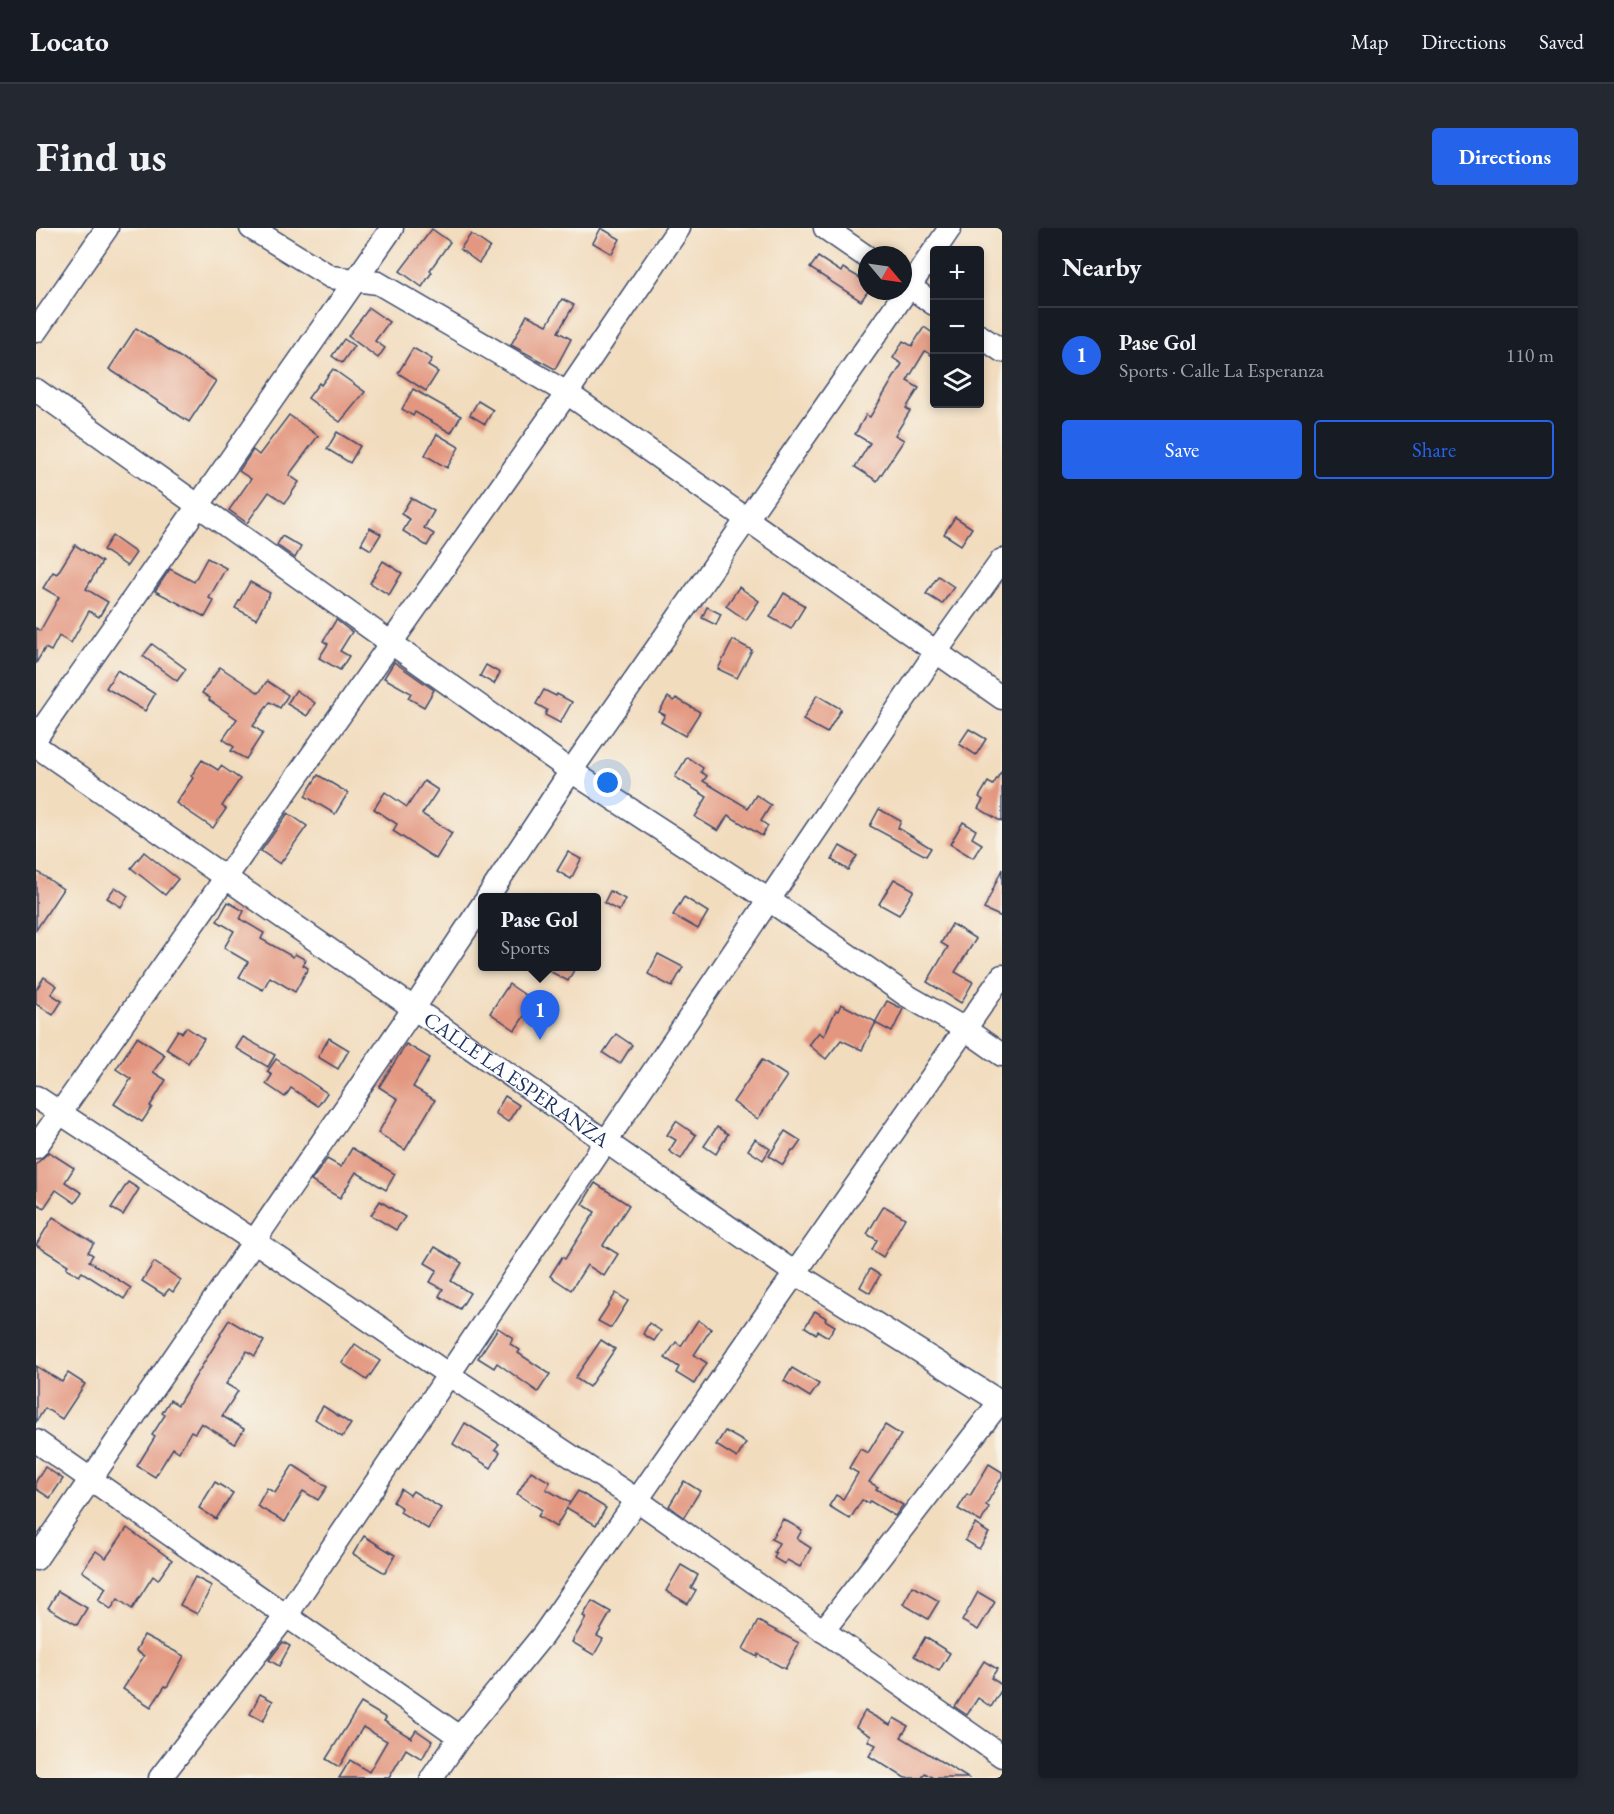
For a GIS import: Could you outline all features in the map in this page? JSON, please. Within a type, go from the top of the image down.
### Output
[{"type":"street","points":[[36,331],[107,228]]},
{"type":"street","points":[[251,228],[331,277],[378,283],[567,393],[1002,698]]},
{"type":"street","points":[[36,738],[392,228]]},
{"type":"street","points":[[36,1147],[567,393],[679,228]]},
{"type":"street","points":[[825,228],[858,251]]},
{"type":"street","points":[[938,246],[950,228]]},
{"type":"street","points":[[912,278],[930,257]]},
{"type":"street","points":[[912,289],[930,301]]},
{"type":"street","points":[[490,893],[571,771],[747,519],[896,300]]},
{"type":"street","points":[[984,339],[1002,351]]},
{"type":"street","points":[[36,390],[571,771],[769,900],[906,995],[965,1029],[1002,1054]]},
{"type":"street","points":[[160,1778],[286,1616],[936,652],[1002,560]]},
{"type":"street","name":"CALLE LA ESPERANZA","points":[[36,746],[795,1273],[1001,1401]]},
{"type":"street","points":[[36,1559],[478,912]]},
{"type":"street","points":[[432,1778],[460,1737],[543,1635],[1002,976]]},
{"type":"street","points":[[36,1097],[254,1241],[448,1375],[637,1500],[1002,1756]]},
{"type":"street","points":[[823,1631],[1001,1401]]},
{"type":"street","points":[[36,1441],[460,1737]]},
{"type":"building","points":[[601,228],[620,239],[612,254],[593,243]]},
{"type":"building","points":[[432,229],[450,242],[430,270],[432,272],[422,287],[400,271]]},
{"type":"building","points":[[471,234],[490,247],[479,263],[460,249]]},
{"type":"building","points":[[818,257],[841,272],[843,268],[858,277],[858,299],[810,268]]},
{"type":"building","points":[[562,299],[574,305],[558,332],[571,339],[555,369],[511,345],[527,315],[547,325]]},
{"type":"building","points":[[369,308],[389,322],[375,341],[385,348],[378,358],[348,336]]},
{"type":"building","points":[[924,327],[930,331],[930,354],[925,351],[907,381],[919,388],[906,408],[910,411],[895,435],[904,440],[877,481],[855,467],[870,443],[855,434],[866,415],[870,417],[902,364],[893,358],[903,341],[912,346]]},
{"type":"building","points":[[136,328],[216,381],[189,422],[109,369]]},
{"type":"building","points":[[344,339],[354,346],[342,363],[332,356]]},
{"type":"building","points":[[413,348],[432,359],[428,366],[438,372],[426,391],[398,373]]},
{"type":"building","points":[[333,369],[365,392],[340,422],[308,398]]},
{"type":"building","points":[[413,389],[461,416],[451,433],[415,412],[413,416],[402,409]]},
{"type":"building","points":[[478,401],[493,410],[485,424],[470,415]]},
{"type":"building","points":[[289,415],[318,436],[289,475],[299,482],[285,503],[269,492],[247,523],[229,510],[251,479],[239,471],[253,450],[259,455]]},
{"type":"building","points":[[337,432],[360,446],[350,463],[327,449]]},
{"type":"building","points":[[437,434],[459,447],[447,468],[425,455]]},
{"type":"building","points":[[411,498],[434,511],[424,528],[434,534],[427,546],[403,531],[410,519],[401,514]]},
{"type":"building","points":[[955,517],[972,528],[961,545],[944,534]]},
{"type":"building","points":[[370,528],[381,534],[371,550],[361,544]]},
{"type":"building","points":[[112,536],[136,553],[127,566],[103,550]]},
{"type":"building","points":[[282,536],[301,547],[295,558],[277,545]]},
{"type":"building","points":[[75,545],[102,562],[86,589],[108,602],[99,617],[89,611],[71,643],[59,636],[51,651],[45,648],[36,663],[36,628],[40,631],[59,597],[43,588],[53,572],[57,574]]},
{"type":"building","points":[[207,558],[226,568],[209,598],[214,601],[205,617],[155,591],[170,569],[194,582]]},
{"type":"building","points":[[383,561],[402,573],[389,595],[370,583]]},
{"type":"building","points":[[938,576],[954,587],[942,604],[926,594]]},
{"type":"building","points":[[250,582],[270,593],[256,619],[235,608]]},
{"type":"building","points":[[739,587],[759,601],[746,620],[726,606]]},
{"type":"building","points":[[784,593],[805,606],[791,629],[770,617]]},
{"type":"building","points":[[707,607],[721,614],[716,625],[702,618]]},
{"type":"building","points":[[336,620],[352,632],[340,651],[349,656],[340,670],[319,658],[328,644],[323,641]]},
{"type":"building","points":[[733,640],[752,650],[737,678],[718,669]]},
{"type":"building","points":[[152,644],[186,669],[177,681],[143,656]]},
{"type":"building","points":[[394,662],[434,690],[424,707],[408,698],[411,693],[384,678]]},
{"type":"building","points":[[486,665],[500,673],[494,684],[480,676]]},
{"type":"building","points":[[220,667],[259,693],[267,681],[288,695],[280,708],[270,702],[253,726],[263,733],[246,759],[231,751],[234,747],[223,739],[237,719],[202,693]]},
{"type":"building","points":[[117,670],[155,694],[145,711],[106,688]]},
{"type":"building","points":[[296,690],[315,703],[307,716],[287,704]]},
{"type":"building","points":[[544,690],[572,702],[560,723],[545,715],[547,710],[536,704]]},
{"type":"building","points":[[817,695],[841,709],[827,733],[803,720]]},
{"type":"building","points":[[668,697],[674,701],[676,698],[700,712],[685,736],[661,722],[665,715],[659,712]]},
{"type":"building","points":[[969,729],[986,739],[976,755],[959,744]]},
{"type":"building","points":[[687,757],[703,768],[701,772],[707,776],[703,781],[748,808],[756,795],[771,805],[761,821],[768,826],[762,836],[728,815],[718,831],[695,817],[707,797],[675,777]]},
{"type":"building","points":[[202,760],[218,770],[221,766],[240,779],[222,806],[226,809],[213,828],[176,803]]},
{"type":"building","points":[[1002,770],[1002,822],[978,808],[983,800],[979,797],[988,782],[993,785]]},
{"type":"building","points":[[318,775],[348,793],[335,814],[305,796]]},
{"type":"building","points":[[424,781],[438,790],[422,814],[452,833],[436,859],[393,831],[397,824],[374,809],[385,792],[407,807]]},
{"type":"building","points":[[879,809],[901,821],[898,828],[931,848],[926,856],[870,826]]},
{"type":"building","points":[[288,813],[307,826],[280,864],[261,851]]},
{"type":"building","points":[[963,822],[976,830],[972,838],[982,844],[973,858],[950,844]]},
{"type":"building","points":[[840,846],[857,856],[848,870],[832,860]]},
{"type":"building","points":[[144,852],[178,879],[165,895],[131,868]]},
{"type":"building","points":[[568,852],[581,859],[571,879],[557,871]]},
{"type":"building","points":[[1002,869],[1002,917],[984,909]]},
{"type":"building","points":[[36,871],[63,889],[36,930]]},
{"type":"building","points":[[894,879],[914,890],[899,915],[879,904]]},
{"type":"building","points":[[115,887],[128,896],[121,907],[107,898]]},
{"type":"building","points":[[610,891],[625,899],[619,911],[604,903]]},
{"type":"building","points":[[684,897],[708,912],[698,929],[673,915]]},
{"type":"building","points":[[228,902],[244,911],[240,919],[264,933],[261,939],[293,957],[295,954],[306,960],[303,965],[308,968],[295,992],[270,977],[263,990],[239,977],[248,962],[224,948],[234,931],[217,921]]},
{"type":"building","points":[[952,924],[976,939],[955,972],[973,982],[961,1003],[927,982],[948,947],[941,943]]},
{"type":"building","points":[[658,954],[683,967],[672,987],[648,974]]},
{"type":"building","points":[[549,971],[573,971],[568,981]]},
{"type":"building","points":[[44,977],[57,986],[51,994],[62,1001],[53,1015],[36,1004],[36,990]]},
{"type":"building","points":[[509,984],[534,1001],[515,1030],[490,1013]]},
{"type":"building","points":[[887,1001],[903,1009],[892,1032],[875,1023]]},
{"type":"building","points":[[841,1004],[876,1022],[862,1050],[841,1040],[826,1059],[809,1045],[819,1032],[824,1036]]},
{"type":"building","points":[[186,1027],[204,1039],[188,1063],[166,1049],[178,1030],[182,1033]]},
{"type":"building","points":[[616,1034],[632,1045],[620,1064],[603,1053]]},
{"type":"building","points":[[137,1037],[165,1055],[153,1072],[166,1080],[142,1122],[114,1104],[131,1079],[116,1069]]},
{"type":"building","points":[[243,1037],[275,1055],[268,1067],[236,1048]]},
{"type":"building","points":[[329,1038],[349,1050],[338,1069],[318,1057]]},
{"type":"building","points":[[406,1044],[430,1058],[413,1087],[435,1100],[405,1150],[378,1133],[398,1099],[379,1087]]},
{"type":"building","points":[[276,1059],[327,1093],[318,1106],[291,1088],[285,1097],[266,1084],[272,1075],[267,1072]]},
{"type":"building","points":[[762,1060],[787,1076],[758,1119],[733,1102]]},
{"type":"building","points":[[505,1096],[519,1105],[508,1122],[495,1113]]},
{"type":"building","points":[[676,1121],[696,1135],[681,1159],[669,1151],[676,1140],[667,1135]]},
{"type":"building","points":[[717,1127],[728,1134],[716,1154],[704,1146]]},
{"type":"building","points":[[785,1131],[801,1141],[783,1165],[769,1156]]},
{"type":"building","points":[[755,1139],[770,1149],[763,1160],[748,1150]]},
{"type":"building","points":[[352,1148],[395,1174],[386,1190],[356,1172],[340,1198],[311,1181],[327,1159],[341,1167]]},
{"type":"building","points":[[49,1152],[74,1168],[65,1182],[82,1193],[75,1203],[56,1190],[44,1208],[36,1203],[36,1164]]},
{"type":"building","points":[[128,1182],[139,1189],[123,1215],[111,1208]]},
{"type":"building","points":[[595,1183],[629,1205],[603,1245],[618,1254],[604,1276],[587,1265],[571,1290],[550,1276],[562,1257],[565,1259],[595,1212],[582,1204]]},
{"type":"building","points":[[380,1201],[405,1217],[396,1230],[371,1215]]},
{"type":"building","points":[[884,1206],[905,1218],[883,1257],[872,1250],[877,1240],[867,1234]]},
{"type":"building","points":[[53,1217],[94,1243],[88,1252],[93,1255],[89,1261],[131,1288],[124,1299],[82,1272],[79,1276],[66,1268],[68,1265],[36,1245]]},
{"type":"building","points":[[435,1247],[462,1263],[451,1281],[470,1293],[460,1309],[439,1296],[443,1289],[430,1282],[437,1270],[425,1263]]},
{"type":"building","points":[[154,1262],[181,1280],[173,1292],[169,1289],[164,1295],[142,1281]]},
{"type":"building","points":[[870,1269],[880,1275],[870,1293],[860,1287]]},
{"type":"building","points":[[616,1293],[628,1301],[611,1328],[598,1321]]},
{"type":"building","points":[[815,1311],[835,1326],[828,1337],[818,1331],[816,1334],[805,1327]]},
{"type":"building","points":[[229,1320],[264,1341],[255,1356],[247,1351],[226,1384],[238,1391],[222,1416],[244,1429],[235,1444],[201,1423],[195,1433],[191,1431],[179,1452],[173,1448],[155,1477],[137,1466],[155,1437],[152,1435],[165,1415],[162,1413],[170,1400],[178,1405]]},
{"type":"building","points":[[698,1320],[711,1329],[694,1355],[707,1363],[694,1384],[676,1373],[679,1367],[665,1358],[676,1342],[681,1346]]},
{"type":"building","points":[[649,1323],[661,1331],[654,1341],[643,1334]]},
{"type":"building","points":[[498,1328],[513,1338],[510,1344],[520,1350],[518,1353],[550,1374],[538,1392],[497,1363],[494,1368],[478,1358]]},
{"type":"building","points":[[601,1340],[615,1349],[589,1387],[575,1378]]},
{"type":"building","points":[[355,1344],[380,1361],[367,1380],[342,1363]]},
{"type":"building","points":[[36,1366],[62,1382],[68,1373],[85,1384],[62,1419],[45,1408],[36,1422]]},
{"type":"building","points":[[792,1368],[819,1384],[810,1397],[784,1381]]},
{"type":"building","points":[[323,1406],[351,1424],[342,1437],[315,1419]]},
{"type":"building","points":[[465,1423],[499,1444],[495,1449],[500,1452],[491,1468],[453,1444]]},
{"type":"building","points":[[885,1425],[901,1435],[869,1482],[878,1487],[876,1489],[903,1505],[895,1516],[870,1501],[868,1503],[862,1500],[850,1519],[829,1506],[836,1495],[843,1499],[858,1473],[849,1468],[860,1449],[868,1453]]},
{"type":"building","points":[[725,1431],[746,1443],[737,1458],[716,1445]]},
{"type":"building","points":[[989,1464],[1002,1472],[1002,1477],[986,1505],[989,1507],[981,1522],[958,1509],[967,1494],[970,1496]]},
{"type":"building","points":[[293,1465],[327,1487],[318,1500],[303,1491],[285,1522],[257,1506],[267,1488],[275,1493]]},
{"type":"building","points":[[45,1467],[63,1479],[50,1498],[36,1489],[36,1481]]},
{"type":"building","points":[[531,1471],[550,1482],[546,1489],[570,1503],[578,1491],[606,1508],[596,1525],[567,1508],[556,1527],[538,1516],[542,1510],[517,1494]]},
{"type":"building","points":[[684,1481],[700,1491],[684,1517],[669,1506]]},
{"type":"building","points":[[215,1482],[233,1493],[216,1519],[199,1508]]},
{"type":"building","points":[[401,1489],[410,1495],[413,1491],[441,1508],[428,1529],[400,1512],[402,1508],[393,1502]]},
{"type":"building","points":[[783,1519],[802,1530],[797,1539],[811,1548],[800,1567],[787,1560],[784,1564],[774,1558],[776,1553],[774,1552],[779,1543],[771,1539]]},
{"type":"building","points":[[975,1524],[989,1533],[979,1549],[965,1540]]},
{"type":"building","points":[[127,1528],[172,1560],[158,1580],[153,1576],[132,1609],[118,1599],[111,1609],[98,1600],[106,1588],[82,1571],[96,1551],[106,1558]]},
{"type":"building","points":[[364,1536],[395,1555],[385,1573],[353,1554]]},
{"type":"building","points":[[681,1565],[698,1575],[691,1588],[696,1590],[688,1604],[666,1591]]},
{"type":"building","points":[[195,1577],[212,1586],[197,1614],[180,1605]]},
{"type":"building","points":[[913,1586],[939,1601],[928,1619],[903,1604]]},
{"type":"building","points":[[58,1591],[87,1608],[77,1625],[48,1608]]},
{"type":"building","points":[[978,1592],[995,1602],[978,1630],[962,1621]]},
{"type":"building","points":[[592,1601],[611,1612],[597,1636],[603,1639],[594,1655],[572,1642],[586,1618],[583,1616]]},
{"type":"building","points":[[758,1621],[799,1643],[785,1669],[758,1654],[757,1657],[743,1649]]},
{"type":"building","points":[[144,1635],[184,1656],[167,1687],[165,1686],[151,1707],[123,1689],[144,1656],[136,1651]]},
{"type":"building","points":[[925,1637],[950,1653],[939,1671],[914,1656]]},
{"type":"building","points":[[283,1642],[290,1646],[279,1666],[269,1660]]},
{"type":"building","points":[[984,1661],[997,1669],[991,1678],[1002,1685],[1002,1689],[991,1707],[978,1698],[967,1715],[955,1707]]},
{"type":"building","points":[[260,1694],[273,1701],[263,1721],[250,1714]]},
{"type":"building","points":[[361,1703],[386,1718],[384,1721],[411,1738],[416,1730],[432,1741],[422,1759],[406,1749],[389,1778],[339,1778],[350,1760],[369,1772],[387,1741],[363,1727],[339,1767],[326,1759]]},
{"type":"building","points":[[865,1711],[890,1725],[894,1718],[908,1726],[901,1737],[968,1778],[933,1778],[925,1773],[922,1778],[905,1778],[869,1756],[876,1745],[868,1741],[871,1736],[856,1727]]},
{"type":"place","name":"Pase Gol","points":[[540,1040]]}]
